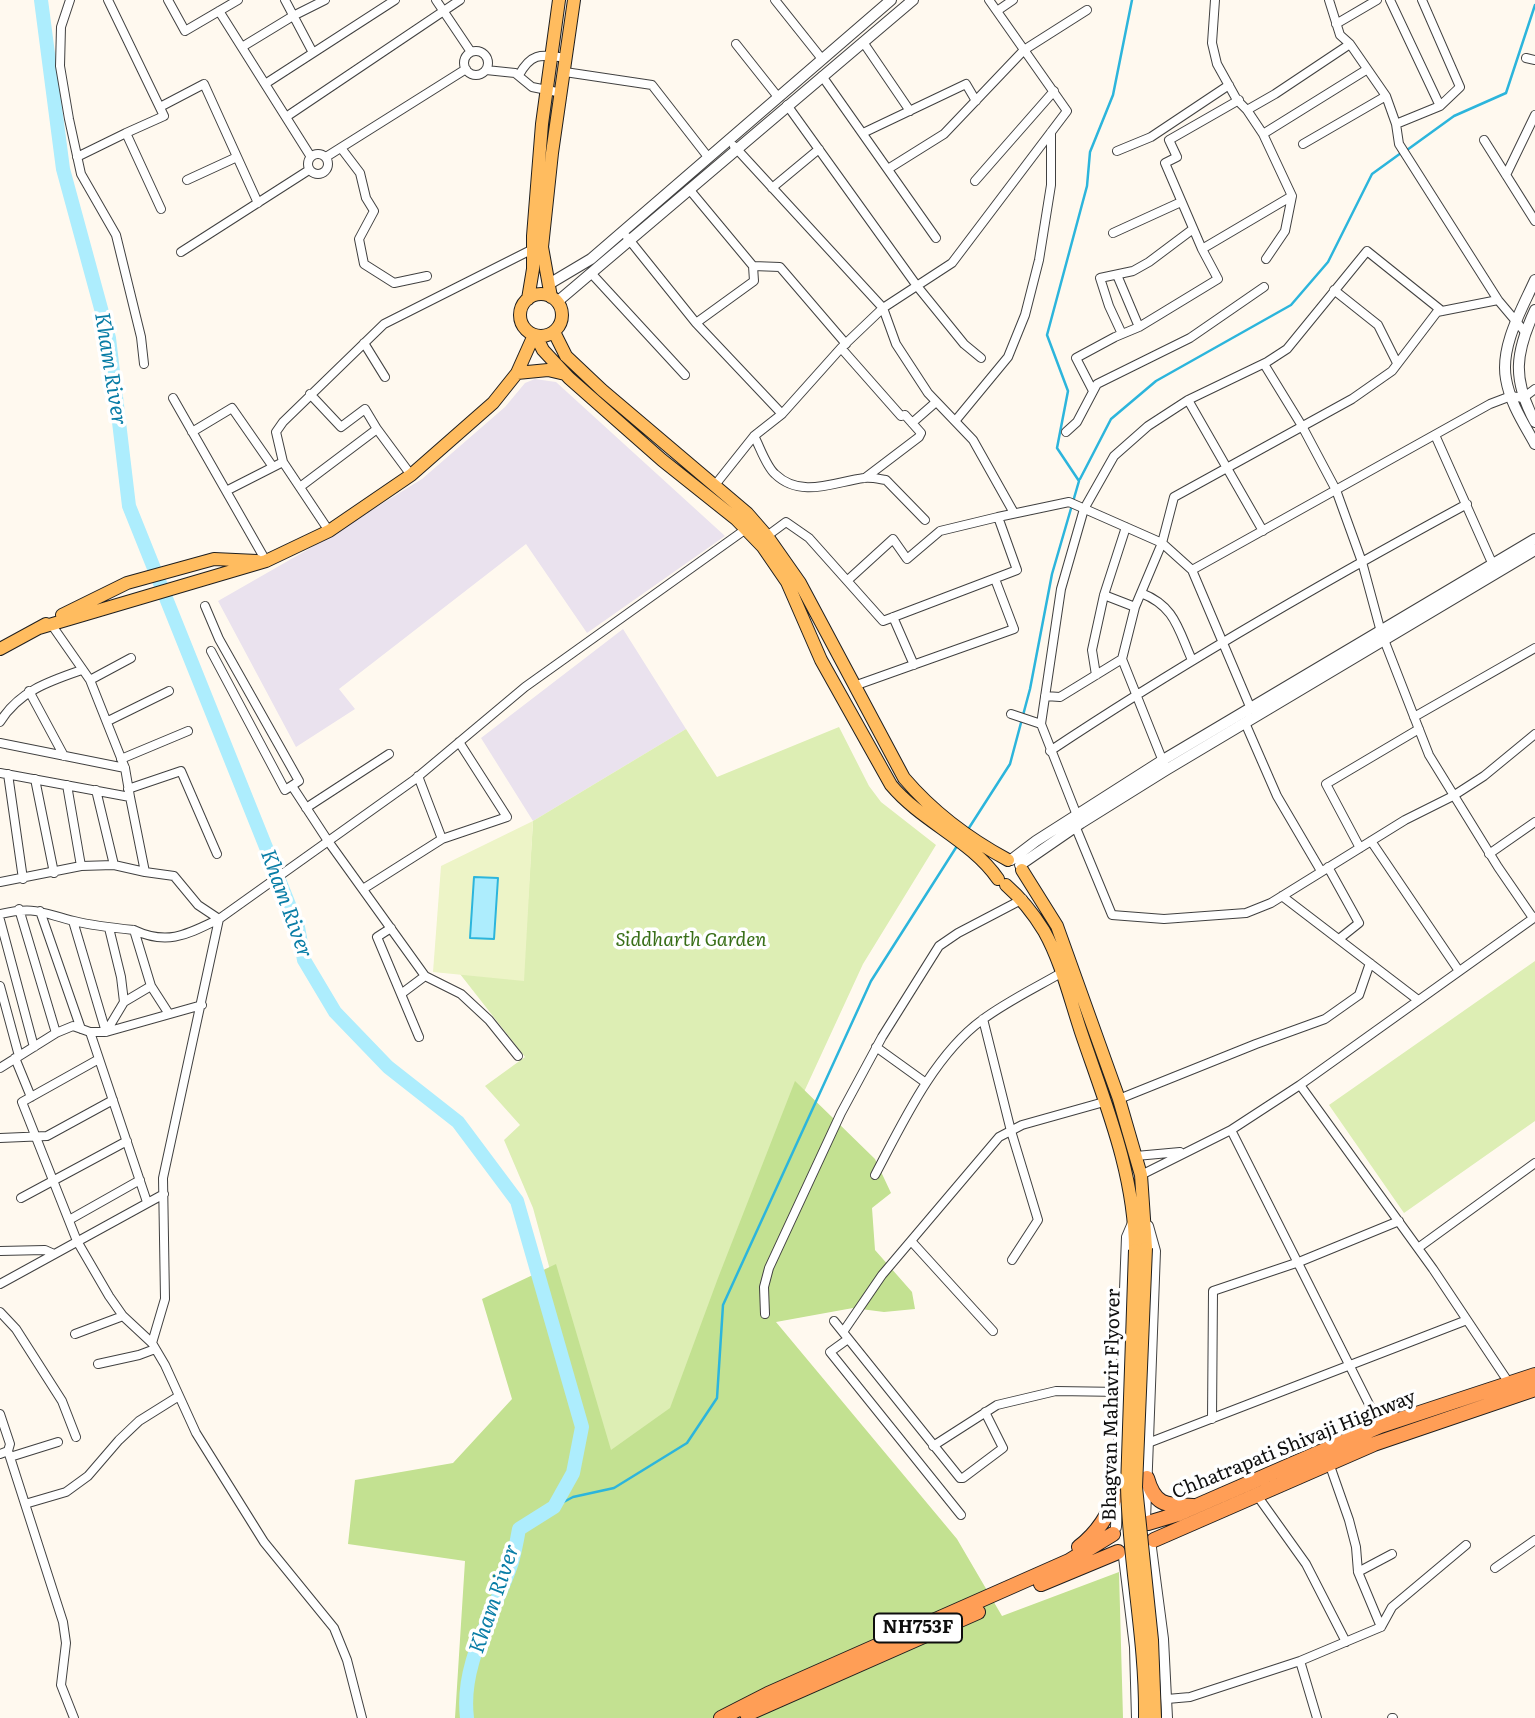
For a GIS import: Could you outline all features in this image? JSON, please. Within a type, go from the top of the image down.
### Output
[{"type":"highway","name":"Chhatrapati Shivaji Highway","points":[[1146,1522],[1197,1506],[1380,1426],[1535,1375]]},
{"type":"highway","name":"Chhatrapati Shivaji Highway","points":[[1152,1544],[1256,1494],[1374,1444],[1535,1390]]},
{"type":"highway","points":[[1147,1478],[1152,1493],[1159,1501],[1171,1506],[1197,1506]]},
{"type":"highway","points":[[1040,1574],[1090,1538],[1108,1516],[1118,1490]]},
{"type":"highway","name":"NH753F","points":[[722,1718],[768,1693],[1069,1561],[1129,1518],[1146,1522]]},
{"type":"highway","points":[[1146,1522],[1153,1531],[1152,1544]]},
{"type":"highway","points":[[1114,1531],[1113,1544],[1121,1554]]},
{"type":"highway","name":"NH753F","points":[[739,1718],[1121,1554],[1139,1558],[1152,1544]]},
{"type":"main road","points":[[528,299],[533,269],[542,124],[559,0]]},
{"type":"main road","points":[[532,333],[548,335],[561,321],[562,314],[552,295],[542,247],[552,153],[575,0]]},
{"type":"main road","points":[[552,295],[539,295],[528,299],[523,304],[520,316],[543,350],[565,374],[746,529],[763,547],[787,582],[821,660],[891,785],[906,803],[984,853],[1015,864],[1057,926],[1119,1100],[1136,1156],[1141,1175],[1140,1219]]},
{"type":"main road","points":[[554,331],[566,356],[747,513],[767,536],[806,593],[904,778],[950,830]]},
{"type":"main road","points":[[45,626],[265,561],[329,531],[411,475],[493,404],[517,373],[532,333]]},
{"type":"main road","points":[[508,384],[532,333]]},
{"type":"main road","points":[[517,373],[548,370],[565,374]]},
{"type":"main road","points":[[0,649],[127,583],[214,559],[265,561]]},
{"type":"main road","points":[[984,853],[1002,883],[1023,899],[1045,933],[1104,1102],[1140,1219]]},
{"type":"main road","points":[[1002,883],[1018,882],[1015,864]]},
{"type":"main road","points":[[1002,883],[998,867],[1015,864]]},
{"type":"main road","name":"Bhagvan Mahavir Flyover","points":[[1140,1219],[1136,1487],[1152,1640],[1155,1718]]},
{"type":"main road","name":"Bhagvan Mahavir Flyover","points":[[1140,1249],[1126,1487],[1143,1643],[1145,1718]]},
{"type":"street","points":[[70,0],[61,27],[60,66],[77,157],[81,174],[116,235],[141,337],[144,364]]},
{"type":"street","points":[[77,157],[164,116],[108,0]]},
{"type":"street","points":[[168,0],[185,31],[238,0]]},
{"type":"street","points":[[285,0],[313,51]]},
{"type":"street","points":[[242,47],[325,0]]},
{"type":"street","points":[[265,84],[395,0]]},
{"type":"street","points":[[436,0],[471,52]]},
{"type":"street","points":[[286,117],[460,0]]},
{"type":"street","points":[[775,0],[822,59]]},
{"type":"street","points":[[552,295],[591,259],[689,189],[778,97],[891,0]]},
{"type":"street","points":[[552,295],[591,273],[708,157],[732,144],[787,105],[913,0]]},
{"type":"street","points":[[715,485],[754,436],[782,414],[883,308],[952,263],[1067,111],[989,0]]},
{"type":"street","points":[[997,11],[1013,0]]},
{"type":"street","points":[[1215,0],[1212,43],[1217,64],[1263,134],[1292,196],[1284,231],[1266,259]]},
{"type":"street","points":[[1329,0],[1340,35],[1350,44],[1386,96],[1396,124],[1399,144],[1498,299],[1520,328]]},
{"type":"street","points":[[1336,24],[1377,0]]},
{"type":"street","points":[[1390,0],[1440,106]]},
{"type":"street","points":[[1396,124],[1440,106],[1460,87],[1422,0]]},
{"type":"street","points":[[888,169],[944,134],[1024,50],[1087,10]]},
{"type":"street","points":[[219,11],[311,157]]},
{"type":"street","points":[[863,42],[910,111]]},
{"type":"street","points":[[736,44],[778,97]]},
{"type":"street","points":[[1247,110],[1350,44]]},
{"type":"street","points":[[466,69],[465,58],[471,52],[479,51],[486,55],[489,63],[486,70]]},
{"type":"street","points":[[519,75],[531,58],[567,58]]},
{"type":"street","points":[[466,69],[476,75],[486,70],[519,75],[532,87],[562,93]]},
{"type":"street","points":[[326,157],[328,167],[324,172],[315,174],[309,170],[311,157],[317,154],[326,157],[466,69]]},
{"type":"street","points":[[1263,134],[1366,70]]},
{"type":"street","points":[[565,72],[652,85],[708,157]]},
{"type":"street","points":[[822,76],[936,238]]},
{"type":"street","points":[[160,107],[204,84],[258,203]]},
{"type":"street","points":[[863,133],[966,84],[976,101]]},
{"type":"street","points":[[1117,151],[1151,137],[1229,85]]},
{"type":"street","points":[[975,181],[1054,92]]},
{"type":"street","points":[[1303,144],[1386,96]]},
{"type":"street","points":[[1093,391],[1076,358],[1139,327],[1218,279],[1165,163],[1177,157],[1169,140],[1239,100]]},
{"type":"street","points":[[787,105],[917,286],[964,344],[981,358]]},
{"type":"street","points":[[1506,175],[1535,115]]},
{"type":"street","points":[[956,420],[1008,357],[1025,315],[1039,260],[1051,185],[1051,132]]},
{"type":"street","points":[[126,133],[161,209]]},
{"type":"street","points":[[1484,140],[1535,221]]},
{"type":"street","points":[[732,144],[883,308],[896,344],[936,402],[973,440],[1014,513]]},
{"type":"street","points":[[341,148],[360,173],[366,198],[374,211],[359,239],[364,264],[394,283],[427,276]]},
{"type":"street","points":[[772,188],[819,149]]},
{"type":"street","points":[[187,180],[237,157]]},
{"type":"street","points":[[181,252],[309,170]]},
{"type":"street","points":[[689,189],[753,266],[754,281],[696,323]]},
{"type":"street","points":[[1202,249],[1292,196]]},
{"type":"street","points":[[1113,233],[1181,202]]},
{"type":"street","points":[[1122,334],[1100,278],[1133,271],[1193,229]]},
{"type":"street","points":[[626,236],[696,323],[782,414]]},
{"type":"street","points":[[329,531],[283,462],[276,432],[310,394],[384,324],[533,249]]},
{"type":"street","points":[[1442,311],[1367,251],[1287,349],[1264,364],[1188,400],[1148,426],[1114,456],[1084,509],[1061,589],[1041,724],[1112,915],[1164,919],[1246,913],[1282,896],[1405,820],[1453,796],[1484,776],[1535,734]]},
{"type":"street","points":[[753,266],[780,267],[901,416],[905,415],[921,433],[865,478]]},
{"type":"street","points":[[591,273],[685,375]]},
{"type":"street","points":[[1117,275],[1139,327]]},
{"type":"street","points":[[1535,280],[1520,328],[1506,356],[1506,379],[1513,403],[1535,444]]},
{"type":"street","points":[[1066,432],[1077,422],[1097,384],[1190,338],[1264,286]]},
{"type":"street","points":[[1335,290],[1378,325],[1397,363]]},
{"type":"street","points":[[1164,765],[1122,659],[1135,607],[1162,542],[1174,497],[1352,399],[1392,371],[1437,312],[1498,299]]},
{"type":"street","points":[[1535,310],[1520,328],[1517,369],[1523,398],[1535,422]]},
{"type":"street","points":[[364,342],[385,377]]},
{"type":"street","points":[[1141,1175],[1231,1130],[1300,1085],[1534,917],[1489,854],[1429,755],[1383,636],[1362,562],[1336,490],[1264,364]]},
{"type":"street","points":[[1192,570],[1490,404],[1511,396],[1523,398],[1535,389]]},
{"type":"street","points":[[310,394],[341,427],[365,410],[411,475]]},
{"type":"street","points":[[173,398],[265,561]]},
{"type":"street","points":[[1188,400],[1263,531]]},
{"type":"street","points":[[912,423],[936,402]]},
{"type":"street","points":[[192,432],[232,408],[273,467]]},
{"type":"street","points":[[300,487],[377,429]]},
{"type":"street","points":[[1435,435],[1493,565]]},
{"type":"street","points":[[754,436],[774,474],[787,482],[806,488],[838,485],[865,478],[886,480],[925,520]]},
{"type":"street","points":[[226,491],[283,462]]},
{"type":"street","points":[[848,580],[893,539],[907,559],[940,531],[1069,502],[1162,542],[1192,570],[1251,709]]},
{"type":"street","points":[[1050,751],[1192,660],[1467,504]]},
{"type":"street","points":[[767,536],[786,522],[809,538],[883,621],[1017,570],[998,517]]},
{"type":"street","points":[[1096,676],[1092,650],[1104,595],[1126,527]]},
{"type":"street","points":[[0,914],[19,909],[40,911],[73,921],[134,930],[151,938],[177,937],[219,919],[418,776],[525,687],[746,529]]},
{"type":"street","points":[[1164,765],[1246,725],[1535,539]]},
{"type":"street","points":[[1015,864],[1036,841],[1078,822],[1251,709],[1535,550]]},
{"type":"street","points":[[853,686],[1014,629],[995,579]]},
{"type":"street","points":[[1141,593],[1156,599],[1167,608],[1192,660]]},
{"type":"street","points":[[1104,595],[1135,607]]},
{"type":"street","points":[[205,606],[219,639],[299,782],[285,790],[211,651]]},
{"type":"street","points":[[893,617],[914,665]]},
{"type":"street","points":[[45,626],[90,681],[107,721],[123,763],[145,872]]},
{"type":"street","points":[[1414,717],[1535,648]]},
{"type":"street","points":[[90,681],[131,658]]},
{"type":"street","points":[[1045,696],[1060,697],[1122,659]]},
{"type":"street","points":[[0,723],[29,691],[56,678],[82,670]]},
{"type":"street","points":[[29,691],[64,755]]},
{"type":"street","points":[[107,721],[169,691]]},
{"type":"street","points":[[1011,714],[1041,724]]},
{"type":"street","points":[[1246,725],[1277,796],[1359,923],[1339,939]]},
{"type":"street","points":[[1360,848],[1326,784],[1419,729]]},
{"type":"street","points":[[0,743],[123,763],[188,732]]},
{"type":"street","points":[[363,889],[442,839],[507,817],[459,742]]},
{"type":"street","points":[[306,808],[389,754]]},
{"type":"street","points":[[23,879],[4,774],[96,790],[129,792],[181,771],[217,854]]},
{"type":"street","points":[[418,776],[442,839]]},
{"type":"street","points":[[35,779],[54,873]]},
{"type":"street","points":[[67,785],[81,866]]},
{"type":"street","points":[[292,786],[425,976],[461,995],[489,1020],[518,1056]]},
{"type":"street","points":[[96,790],[114,865]]},
{"type":"street","points":[[1489,854],[1535,822]]},
{"type":"street","points":[[1371,841],[1459,971]]},
{"type":"street","points":[[0,883],[81,866],[114,865],[174,876],[198,905],[219,919]]},
{"type":"street","points":[[1282,896],[1418,1000]]},
{"type":"street","points":[[765,1314],[764,1287],[769,1268],[841,1113],[876,1047],[939,946],[1023,899]]},
{"type":"street","points":[[19,909],[56,1032]]},
{"type":"street","points":[[40,911],[80,1029]]},
{"type":"street","points":[[98,1364],[139,1355],[154,1346],[165,1299],[163,1178],[219,919]]},
{"type":"street","points":[[0,920],[34,1047]]},
{"type":"street","points":[[73,921],[106,1032]]},
{"type":"street","points":[[109,928],[124,1002]]},
{"type":"street","points":[[391,928],[377,937],[419,1037]]},
{"type":"street","points":[[134,930],[151,986],[169,1014]]},
{"type":"street","points":[[1119,1100],[1325,1019],[1359,995],[1370,963]]},
{"type":"street","points":[[875,1175],[918,1094],[967,1032],[983,1019],[1061,973]]},
{"type":"street","points":[[401,994],[425,976]]},
{"type":"street","points":[[0,986],[17,1057],[31,1097]]},
{"type":"street","points":[[106,1032],[124,1002],[151,986]]},
{"type":"street","points":[[0,1068],[56,1032],[73,1026],[90,1032],[106,1032],[201,1005]]},
{"type":"street","points":[[983,1019],[1011,1130],[1038,1220],[1012,1260]]},
{"type":"street","points":[[90,1032],[147,1202]]},
{"type":"street","points":[[876,1047],[926,1083]]},
{"type":"street","points":[[99,1059],[22,1102],[34,1135],[78,1241],[109,1296],[123,1316],[154,1346],[211,1460],[264,1542],[334,1628],[347,1660],[362,1718]]},
{"type":"street","points":[[1300,1085],[1418,1248],[1509,1383]]},
{"type":"street","points":[[0,1138],[47,1136],[113,1100]]},
{"type":"street","points":[[961,1515],[830,1352],[845,1336],[882,1275],[999,1137],[1022,1125],[1104,1102]]},
{"type":"street","points":[[1231,1130],[1380,1426]]},
{"type":"street","points":[[21,1198],[127,1142]]},
{"type":"street","points":[[1136,1156],[1183,1152]]},
{"type":"street","points":[[1418,1248],[1535,1163]]},
{"type":"street","points":[[69,1220],[140,1180]]},
{"type":"street","points":[[0,1284],[164,1194]]},
{"type":"street","points":[[1114,1531],[1118,1490],[1127,1237],[1140,1219],[1155,1251],[1146,1522]]},
{"type":"street","points":[[1212,1419],[1213,1291],[1299,1262],[1399,1221]]},
{"type":"street","points":[[912,1242],[993,1331]]},
{"type":"street","points":[[0,1251],[45,1250],[54,1254]]},
{"type":"street","points":[[0,1312],[16,1329],[62,1401],[76,1437]]},
{"type":"street","points":[[75,1334],[123,1316]]},
{"type":"street","points":[[1148,1444],[1467,1320]]},
{"type":"street","points":[[834,1321],[960,1478],[964,1478],[1003,1448],[985,1412]]},
{"type":"street","points":[[933,1446],[997,1405],[1056,1391],[1122,1392]]},
{"type":"street","points":[[25,1504],[66,1492],[89,1476],[139,1421],[179,1396]]},
{"type":"street","points":[[0,1414],[10,1444],[6,1454],[63,1622],[66,1643],[61,1685],[74,1718]]},
{"type":"street","points":[[6,1454],[58,1442]]},
{"type":"street","points":[[1329,1463],[1349,1520],[1356,1547],[1358,1572],[1381,1627]]},
{"type":"street","points":[[1256,1494],[1306,1564],[1346,1642]]},
{"type":"street","points":[[1495,1568],[1535,1541]]},
{"type":"street","points":[[1152,1544],[1163,1639],[1167,1718]]},
{"type":"street","points":[[1167,1699],[1189,1697],[1300,1661],[1381,1627],[1392,1607],[1466,1545]]},
{"type":"street","points":[[1121,1554],[1135,1647],[1137,1718]]},
{"type":"street","points":[[1358,1572],[1392,1554]]},
{"type":"street","points":[[1300,1661],[1317,1718]]},
{"type":"shaded area","points":[[535,379],[556,382],[725,536],[587,633],[526,544],[339,689],[355,709],[296,747],[218,601],[422,479],[505,407],[525,383]]},
{"type":"shaded area","points":[[623,629],[686,729],[533,821],[481,738]]},
{"type":"green space","name":"Siddharth Garden","points":[[839,727],[869,786],[881,802],[936,845],[863,964],[762,1183],[681,1418],[600,1473],[578,1372],[533,1208],[504,1140],[520,1125],[485,1086],[525,1057],[460,974],[523,980],[533,821],[686,729],[717,777]]},
{"type":"green space","points":[[533,821],[524,981],[433,972],[441,866]]},
{"type":"green space","points":[[1535,961],[1535,1121],[1404,1213],[1329,1105]]},
{"type":"green space","points":[[795,1081],[875,1159],[891,1193],[872,1208],[875,1250],[912,1292],[915,1309],[884,1312],[853,1308],[776,1322],[957,1539],[1002,1616],[1119,1572],[1123,1718],[455,1718],[465,1561],[348,1544],[355,1480],[453,1463],[512,1399],[482,1299],[556,1264],[611,1450],[670,1408]]},
{"type":"water","points":[[474,877],[498,878],[494,939],[470,938]]},
{"type":"waterway","name":"Kham River","points":[[41,0],[63,169],[109,338],[129,506],[298,927],[304,960],[335,1012],[388,1067],[458,1122],[517,1201],[582,1427],[573,1473],[554,1507],[519,1529],[512,1562],[474,1657],[466,1697],[467,1718]]},
{"type":"waterway","points":[[967,831],[1010,764],[1030,689],[1052,574],[1079,481],[1057,448],[1068,391],[1047,335],[1087,186],[1090,152],[1113,95],[1132,0]]},
{"type":"waterway","points":[[1407,150],[1454,116],[1506,93],[1535,5]]},
{"type":"waterway","points":[[1080,479],[1111,419],[1156,381],[1291,305],[1328,262],[1372,174],[1401,153]]},
{"type":"waterway","points":[[554,1507],[573,1497],[614,1488],[687,1443],[717,1398],[723,1305],[871,981],[957,846]]}]
